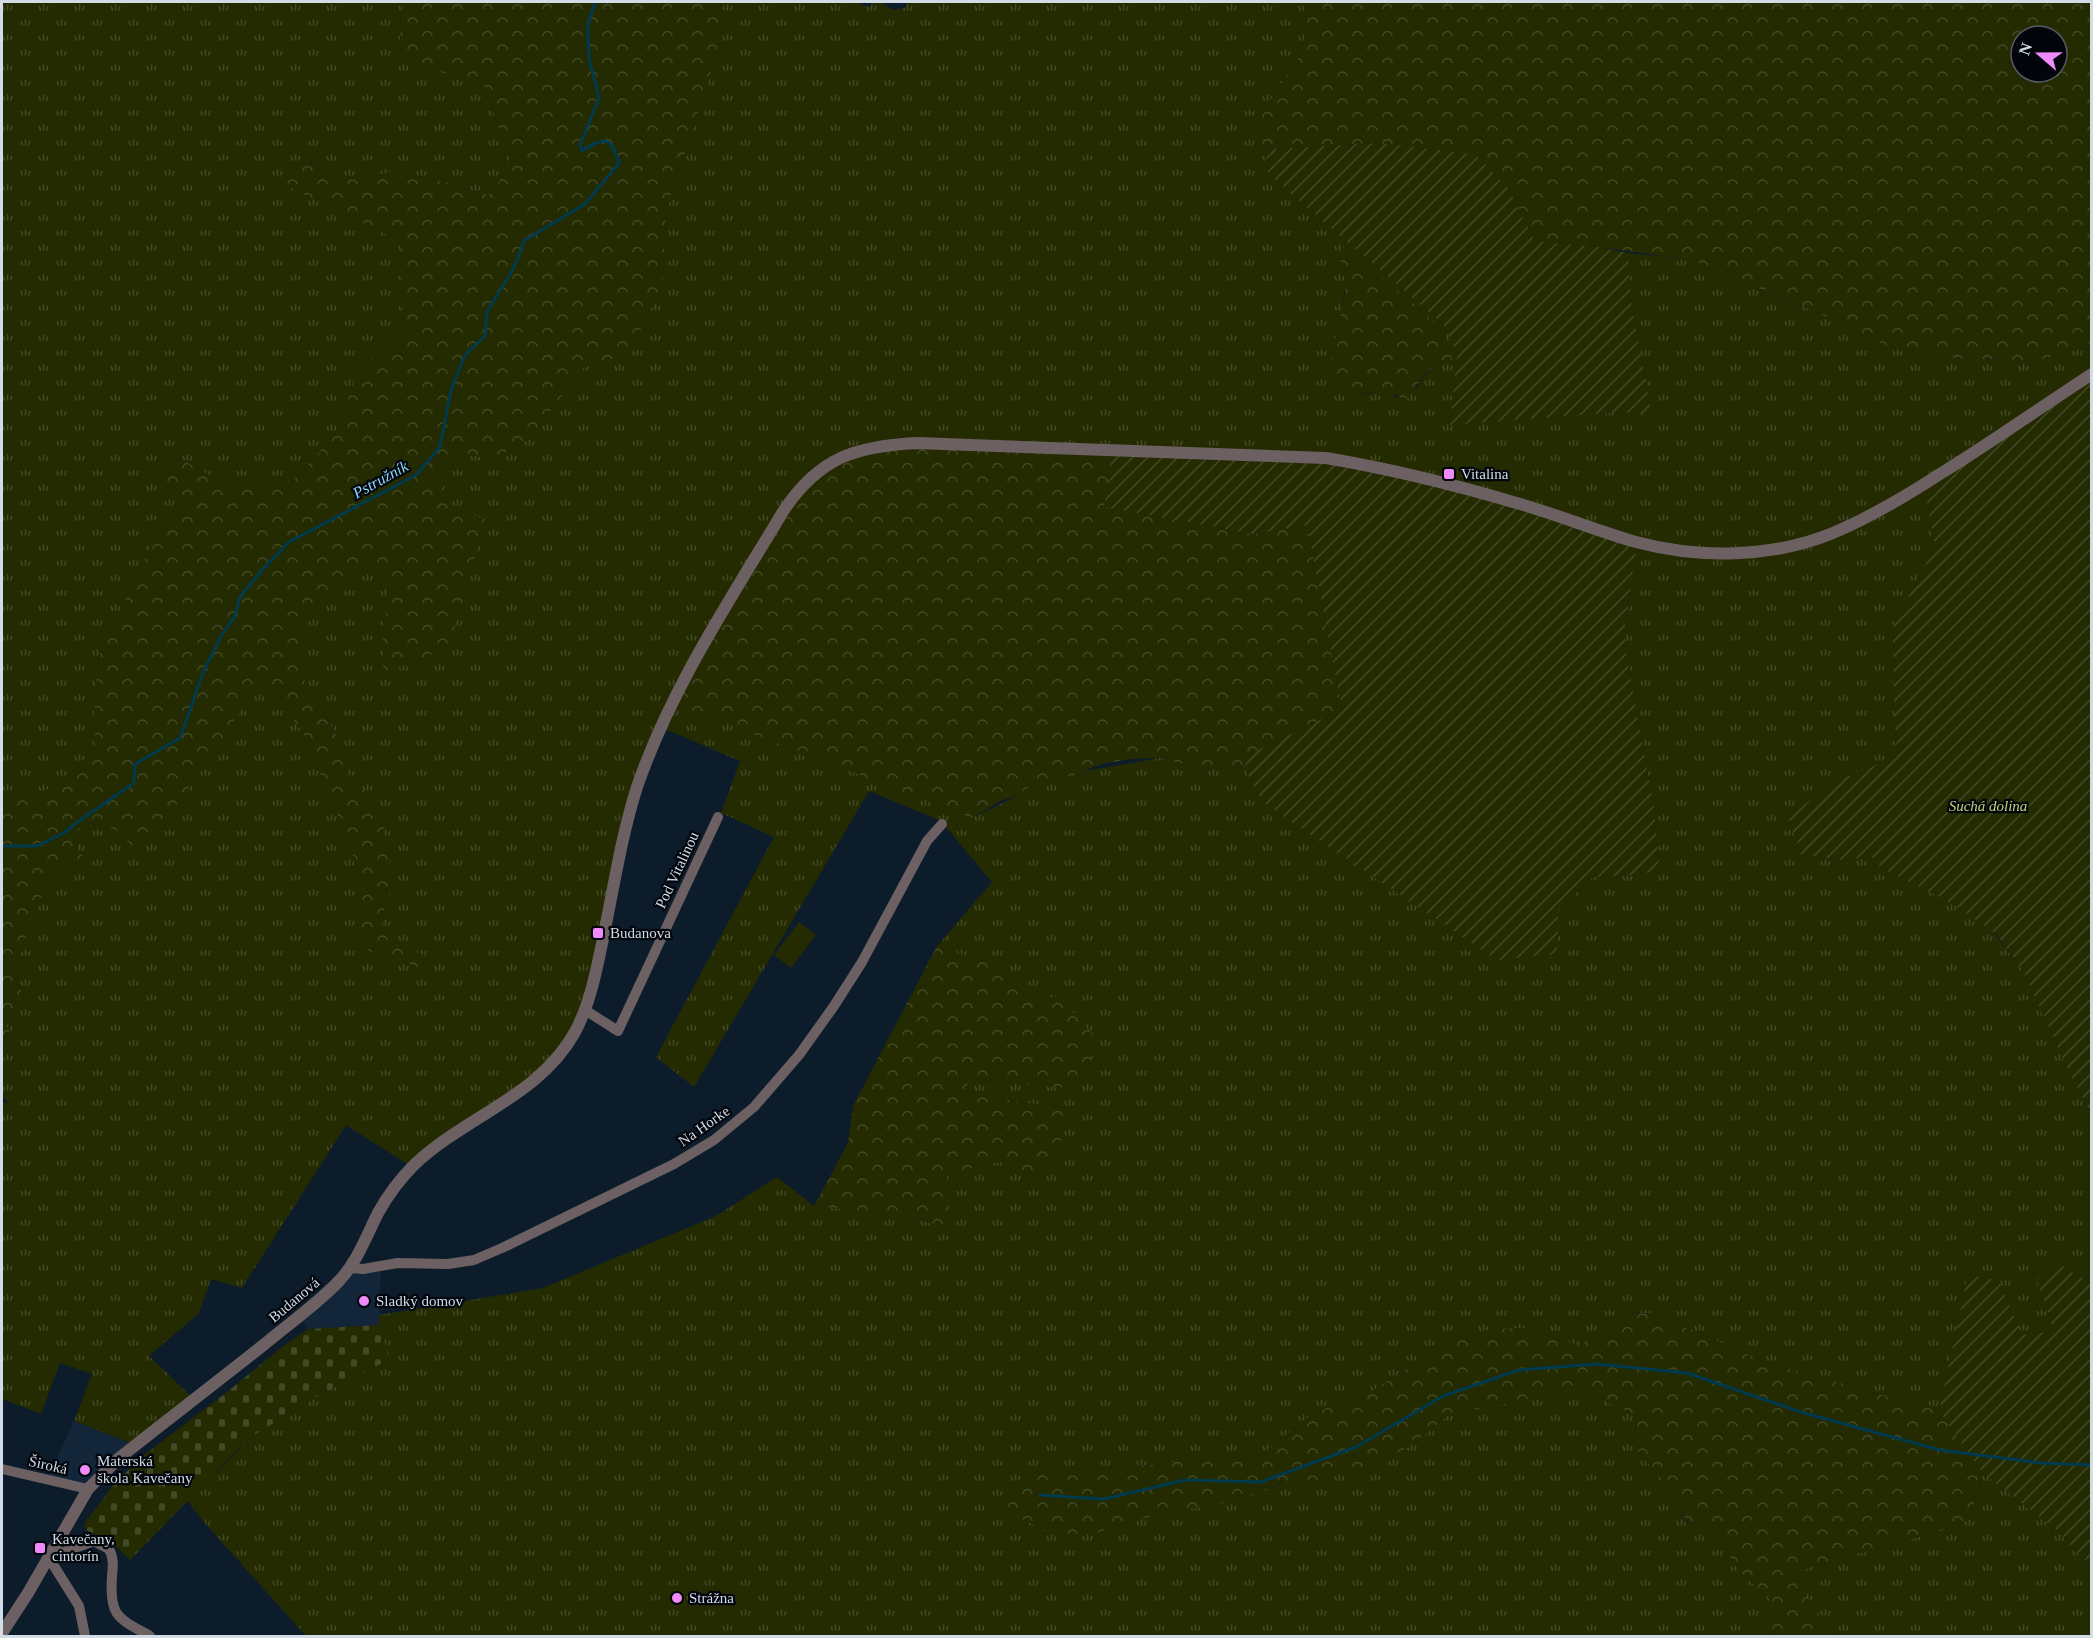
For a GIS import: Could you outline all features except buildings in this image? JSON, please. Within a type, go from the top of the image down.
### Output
[{"type":"street","name":"Budanová","points":[[2,1633],[51,1556],[88,1489],[118,1459],[321,1298],[350,1268],[386,1200],[412,1167],[431,1150],[492,1111],[535,1079],[565,1047],[585,1010],[593,984],[627,827],[637,789],[660,727],[697,656],[796,492],[824,466],[846,455],[872,447],[916,443],[1326,458],[1452,484],[1655,546],[1721,554],[1788,547],[1842,529],[1891,505],[1983,447],[2091,374]]},
{"type":"street","name":"Pod Vitalinou","points":[[585,1010],[618,1031],[718,817]]},
{"type":"street","name":"Na Horke","points":[[350,1268],[363,1269],[398,1263],[448,1264],[474,1260],[674,1164],[728,1130],[777,1082],[834,1006],[862,962],[927,841],[942,824]]},
{"type":"street","name":"Široká","points":[[2,1469],[88,1489]]},
{"type":"street","points":[[86,1636],[79,1606],[51,1556],[94,1541],[109,1549],[113,1560],[111,1593],[112,1605],[116,1614],[150,1636]]},
{"type":"shaded area","points":[[381,1266],[379,1325],[308,1329],[299,1316],[350,1268]]},
{"type":"shaded area","points":[[74,1421],[136,1445],[88,1489],[47,1480]]},
{"type":"green space","points":[[2,2],[401,2],[400,59],[484,86],[512,166],[488,195],[437,180],[391,172],[357,181],[305,158],[275,180],[402,242],[404,332],[358,371],[335,435],[293,480],[225,484],[179,458],[160,476],[187,508],[158,531],[99,655],[94,718],[95,752],[58,785],[27,798],[2,803]]},
{"type":"green space","points":[[401,2],[725,2],[717,53],[666,211],[663,284],[629,354],[584,367],[531,437],[494,459],[458,453],[434,475],[452,507],[485,519],[460,613],[447,648],[383,674],[383,634],[390,576],[364,564],[300,630],[303,677],[351,761],[344,785],[364,791],[383,824],[393,881],[382,918],[382,932],[399,945],[425,956],[428,963],[424,970],[405,962],[384,961],[367,949],[358,927],[363,906],[352,850],[303,733],[262,675],[224,737],[182,798],[137,850],[114,829],[85,822],[72,839],[84,858],[69,865],[48,884],[37,905],[15,969],[24,1001],[2,1017],[2,803],[27,798],[58,785],[95,752],[94,718],[99,655],[158,531],[187,508],[159,476],[179,458],[225,484],[293,480],[335,435],[358,371],[404,332],[401,242],[274,180],[304,158],[357,181],[391,172],[437,180],[488,195],[512,166],[484,86],[400,59]]},
{"type":"green space","points":[[725,2],[859,2],[869,7],[874,2],[881,2],[893,10],[905,8],[907,2],[1303,2],[1307,25],[1302,52],[1259,121],[1259,139],[1265,146],[1268,174],[1444,324],[1457,353],[1450,424],[1623,412],[1652,416],[1632,308],[1628,253],[1677,258],[1698,263],[1742,286],[1767,290],[1833,320],[1867,339],[1896,348],[1947,358],[2038,361],[2091,343],[2091,374],[1925,489],[1935,547],[1893,626],[1894,716],[1898,756],[1836,781],[1801,855],[1851,861],[1870,853],[1875,862],[1953,904],[1991,929],[2023,971],[2073,1080],[2091,1113],[2091,1280],[2084,1279],[2057,1264],[2049,1314],[2053,1331],[2021,1335],[1999,1281],[1968,1274],[1939,1411],[1760,1360],[1653,1313],[1629,1314],[1601,1337],[1575,1344],[1521,1328],[1448,1342],[1365,1396],[1315,1412],[1255,1460],[1192,1453],[1170,1464],[1036,1472],[1096,1534],[1124,1522],[1269,1489],[1284,1481],[1291,1490],[1410,1446],[1450,1414],[1536,1398],[1575,1386],[1638,1417],[1633,1445],[1667,1486],[1687,1524],[1706,1517],[1738,1570],[1777,1605],[1765,1627],[1775,1636],[306,1636],[187,1500],[254,1435],[316,1397],[389,1359],[379,1325],[379,1315],[543,1288],[716,1216],[777,1177],[814,1206],[901,1216],[943,1226],[947,1174],[1000,1161],[1045,1177],[1064,1108],[980,1096],[966,1086],[973,1079],[1064,1088],[1060,998],[1023,994],[999,971],[998,958],[968,957],[937,946],[992,882],[941,821],[869,791],[694,1087],[656,1057],[774,837],[721,813],[740,761],[660,727],[637,789],[593,984],[557,1057],[412,1167],[346,1125],[242,1288],[211,1279],[199,1313],[149,1356],[195,1400],[136,1445],[74,1421],[92,1374],[60,1363],[41,1414],[2,1399],[2,1103],[8,1103],[2,1095],[2,1060],[14,1041],[2,1017],[24,1000],[15,969],[37,905],[48,884],[69,865],[84,858],[72,839],[84,822],[114,829],[137,850],[182,798],[224,737],[262,674],[303,733],[352,850],[363,906],[358,927],[384,961],[405,962],[424,970],[428,963],[425,956],[399,945],[382,932],[382,918],[393,881],[344,785],[336,734],[303,677],[300,630],[363,564],[390,576],[383,634],[452,507],[434,475],[458,453],[494,459],[531,437],[584,367],[629,354],[663,284],[666,211],[717,53]],"holes":[[[1338,255],[1371,269],[1394,288],[1433,368],[1422,378],[1417,388],[1398,398],[1382,391],[1362,395],[1343,302],[1347,279]],[[1112,450],[1630,594],[1625,625],[1626,654],[1654,808],[1659,861],[1656,871],[1635,875],[1593,877],[1558,910],[1262,802],[1244,767],[1202,769],[1160,758],[1039,779],[1015,797],[972,818]]]},
{"type":"green space","points":[[1303,2],[2091,2],[2091,343],[2038,361],[1947,358],[1896,348],[1867,339],[1833,320],[1768,290],[1742,286],[1698,263],[1600,247],[1535,241],[1508,188],[1378,143],[1273,149],[1265,146],[1259,139],[1259,121],[1302,52],[1307,25]]},
{"type":"green space","points":[[1378,143],[1475,154],[1508,188],[1535,241],[1600,247],[1628,253],[1632,308],[1652,416],[1622,412],[1450,425],[1457,353],[1443,324],[1268,174],[1265,146],[1273,149]]},
{"type":"green space","points":[[1344,246],[1417,306],[1439,327],[1448,342],[1453,363],[1435,367],[1429,371],[1422,377],[1408,398],[1382,392],[1352,394],[1335,392],[1332,378],[1333,351],[1346,282],[1338,255]]},
{"type":"green space","name":"Suchá dolina","points":[[2091,374],[2091,1113],[2073,1080],[2023,971],[1996,934],[1953,904],[1884,869],[1875,862],[1870,853],[1851,861],[1801,855],[1788,817],[1836,781],[1898,756],[1894,716],[1893,626],[1935,547],[1925,489]]},
{"type":"green space","points":[[872,447],[1112,450],[1105,507],[1253,534],[1307,525],[1342,709],[1252,753],[1244,767],[1202,769],[1160,758],[1131,759],[1102,764],[1067,777],[1039,779],[1015,797],[1002,800],[972,818],[672,703],[809,478]]},
{"type":"green space","points":[[1112,450],[1352,462],[1637,542],[1625,625],[1626,654],[1654,808],[1659,861],[1656,871],[1635,875],[1593,877],[1558,910],[1557,954],[1497,960],[1262,802],[1244,767],[1252,753],[1342,709],[1307,525],[1253,534],[1104,507]]},
{"type":"green space","points":[[799,922],[816,935],[791,968],[774,955]]},
{"type":"green space","points":[[937,946],[968,957],[998,958],[999,971],[1023,994],[1060,998],[1099,1041],[1082,1076],[1064,1088],[973,1079],[967,1085],[980,1096],[1064,1108],[1061,1147],[1045,1177],[1000,1162],[947,1174],[944,1226],[901,1216],[814,1206],[848,1143],[853,1106]]},
{"type":"green space","points":[[2,1017],[14,1041],[2,1060]]},
{"type":"green space","points":[[2057,1264],[2084,1279],[2091,1280],[2091,1566],[2055,1529],[1983,1473],[1939,1411],[1968,1274],[1999,1281],[2022,1335],[2053,1331],[2036,1279]]},
{"type":"green space","points":[[1653,1313],[1760,1360],[1939,1411],[1983,1473],[1971,1512],[1958,1526],[1816,1565],[1791,1576],[1835,1636],[1775,1636],[1765,1627],[1777,1605],[1738,1570],[1706,1517],[1688,1524],[1667,1486],[1633,1445],[1638,1417],[1575,1386],[1536,1398],[1450,1414],[1410,1446],[1390,1458],[1290,1491],[1283,1481],[1269,1489],[1232,1501],[1124,1522],[1096,1534],[1050,1533],[1018,1517],[1007,1507],[1015,1492],[1036,1472],[1170,1464],[1192,1453],[1255,1460],[1315,1412],[1365,1396],[1448,1342],[1491,1329],[1521,1328],[1575,1344],[1601,1337],[1629,1314]]},
{"type":"green space","points":[[379,1325],[390,1359],[316,1397],[254,1435],[130,1560],[110,1541],[86,1530],[84,1527],[86,1521],[116,1482],[144,1455],[286,1344],[308,1329]]},
{"type":"green space","points":[[1983,1473],[2055,1529],[2091,1566],[2091,1636],[1835,1636],[1790,1576],[1816,1565],[1958,1526],[1971,1512]]},
{"type":"waterway","name":"Pstružník","points":[[2,846],[37,846],[64,833],[134,783],[135,764],[180,738],[203,673],[221,636],[234,618],[240,597],[262,570],[289,542],[416,475],[440,447],[451,390],[465,355],[485,336],[487,312],[513,269],[525,240],[585,204],[619,163],[613,148],[606,141],[596,143],[582,151],[580,145],[599,98],[589,58],[588,25],[595,2]]},
{"type":"waterway","points":[[1040,1495],[1104,1499],[1185,1480],[1261,1482],[1356,1447],[1443,1396],[1519,1370],[1597,1364],[1687,1373],[1804,1413],[1940,1450],[2041,1463],[2092,1465]]},
{"type":"place","name":"Vitalina","points":[[1449,474]]},
{"type":"place","name":"Budanova","points":[[598,933]]},
{"type":"place","name":"Sladký domov","points":[[364,1301]]},
{"type":"place","name":"Materská škola Kavečany","points":[[85,1470]]},
{"type":"place","name":"Kavečany, cintorín","points":[[40,1548]]},
{"type":"place","name":"Strážna","points":[[677,1598]]}]
